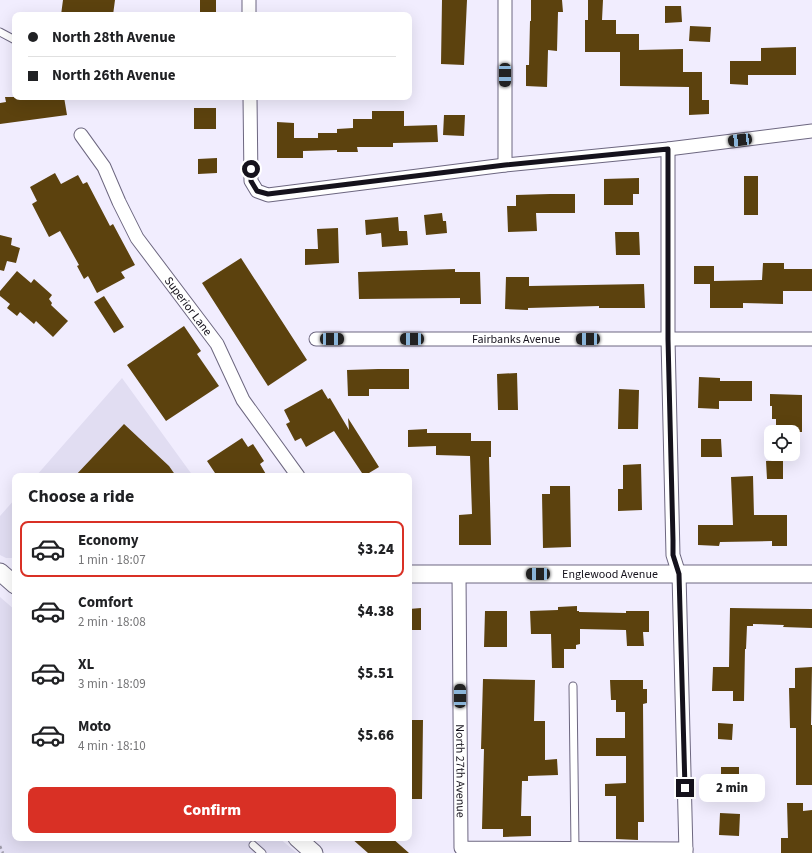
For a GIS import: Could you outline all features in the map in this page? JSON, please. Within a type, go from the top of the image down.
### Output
[{"type":"street","points":[[249,0],[250,12]]},
{"type":"street","points":[[505,0],[505,165]]},
{"type":"street","points":[[250,100],[251,181],[257,191],[268,194],[281,194],[505,165],[668,149],[812,131]]},
{"type":"street","name":"Superior Lane","points":[[81,135],[104,167],[137,238],[217,344],[243,400],[296,473]]},
{"type":"street","points":[[575,848],[686,851],[679,574],[673,555],[668,339],[668,149]]},
{"type":"street","name":"Fairbanks Avenue","points":[[316,339],[812,339]]},
{"type":"street","name":"Englewood Avenue","points":[[412,574],[812,574]]},
{"type":"street","name":"North 27th Avenue","points":[[459,574],[461,848],[575,848]]},
{"type":"street","points":[[300,841],[314,853]]},
{"type":"lane","points":[[0,32],[12,38]]},
{"type":"lane","points":[[574,686],[575,848]]},
{"type":"lane","points":[[253,845],[262,853]]},
{"type":"path","points":[[0,846],[4,853]]},
{"type":"shaded area","points":[[122,378],[191,473],[39,473]]},
{"type":"shaded area","points":[[12,502],[12,558],[6,558],[0,555],[0,516]]},
{"type":"shaded area","points":[[0,597],[12,607],[12,841],[283,841],[297,853],[0,853]]},
{"type":"building","points":[[63,0],[115,0],[113,12],[61,12]]},
{"type":"building","points":[[200,0],[216,0],[216,12],[200,12]]},
{"type":"building","points":[[442,0],[467,0],[464,65],[441,64]]},
{"type":"building","points":[[531,0],[562,0],[563,12],[558,12],[557,51],[548,50],[547,87],[526,86],[526,65],[529,65]]},
{"type":"building","points":[[588,0],[603,0],[602,20],[616,20],[616,34],[639,34],[639,50],[683,49],[683,72],[702,72],[702,100],[709,100],[709,114],[689,115],[689,87],[620,86],[620,52],[585,52],[585,20],[588,20]]},
{"type":"building","points":[[665,6],[681,6],[682,22],[665,23]]},
{"type":"building","points":[[690,26],[711,27],[710,42],[689,41]]},
{"type":"building","points":[[796,47],[796,75],[748,75],[748,85],[730,84],[730,61],[761,61],[761,48]]},
{"type":"building","points":[[5,97],[12,97],[12,100],[64,100],[67,115],[0,124],[0,103],[6,102]]},
{"type":"building","points":[[194,108],[216,108],[216,129],[194,129]]},
{"type":"building","points":[[372,111],[404,111],[404,126],[437,125],[438,142],[393,143],[393,147],[357,147],[358,152],[337,152],[337,150],[303,151],[303,158],[277,158],[277,122],[294,123],[294,138],[318,138],[318,133],[337,133],[337,129],[353,128],[353,119],[372,119]]},
{"type":"building","points":[[444,115],[465,115],[464,136],[443,135]]},
{"type":"building","points":[[217,158],[217,173],[198,174],[198,159]]},
{"type":"building","points":[[55,173],[61,184],[78,175],[83,184],[87,182],[110,226],[113,224],[135,265],[121,272],[125,278],[97,293],[88,276],[84,279],[77,266],[79,265],[60,231],[49,237],[32,204],[37,201],[30,187]]},
{"type":"building","points":[[744,176],[758,176],[758,215],[744,215]]},
{"type":"building","points":[[639,178],[639,194],[633,194],[633,205],[604,205],[604,179]]},
{"type":"building","points":[[575,194],[575,213],[536,213],[537,231],[508,232],[507,206],[516,206],[516,195]]},
{"type":"building","points":[[442,213],[443,221],[446,221],[447,233],[426,235],[424,215]]},
{"type":"building","points":[[398,217],[399,231],[407,231],[408,245],[382,247],[381,233],[366,235],[365,220]]},
{"type":"building","points":[[338,228],[339,263],[305,265],[305,249],[318,249],[317,229]]},
{"type":"building","points":[[615,232],[639,232],[640,255],[616,255]]},
{"type":"building","points":[[0,235],[12,238],[11,245],[20,248],[16,263],[7,261],[4,271],[0,270]]},
{"type":"building","points":[[241,258],[307,360],[268,386],[202,283]]},
{"type":"building","points":[[763,263],[784,263],[784,269],[812,269],[812,291],[783,291],[783,304],[743,303],[743,308],[710,308],[710,284],[694,284],[694,266],[714,266],[714,281],[762,280]]},
{"type":"building","points":[[455,269],[455,272],[480,272],[481,304],[460,304],[460,298],[359,299],[358,272]]},
{"type":"building","points":[[17,271],[31,283],[34,279],[52,295],[49,299],[52,303],[51,305],[68,321],[53,337],[36,321],[34,324],[20,312],[17,316],[7,308],[10,304],[0,296],[0,291]]},
{"type":"building","points":[[506,277],[529,277],[529,286],[644,284],[645,308],[599,308],[599,306],[528,308],[528,310],[505,309]]},
{"type":"building","points":[[104,296],[124,327],[114,333],[94,302]]},
{"type":"building","points":[[184,326],[201,351],[197,354],[219,386],[166,421],[127,365]]},
{"type":"building","points":[[409,369],[409,389],[369,389],[369,396],[348,396],[347,370]]},
{"type":"building","points":[[517,373],[518,410],[498,410],[497,374]]},
{"type":"building","points":[[699,377],[720,378],[720,381],[752,381],[752,401],[719,401],[719,409],[698,408]]},
{"type":"building","points":[[322,389],[328,399],[330,398],[349,430],[348,418],[379,467],[369,473],[362,473],[334,431],[306,447],[301,438],[295,441],[286,424],[290,422],[284,410]]},
{"type":"building","points":[[619,389],[639,390],[638,429],[618,429]]},
{"type":"building","points":[[770,394],[802,395],[802,432],[800,432],[800,425],[776,425],[776,419],[772,419],[772,406],[770,406]]},
{"type":"building","points":[[124,424],[169,466],[174,473],[78,473]]},
{"type":"building","points":[[427,429],[427,433],[471,433],[471,441],[491,441],[491,457],[489,457],[491,545],[459,545],[459,515],[472,514],[470,456],[436,455],[436,446],[408,447],[408,430]]},
{"type":"building","points":[[242,438],[248,447],[253,444],[264,461],[260,464],[265,473],[215,473],[207,461]]},
{"type":"building","points":[[701,439],[721,439],[722,457],[701,457]]},
{"type":"building","points":[[766,461],[783,461],[783,479],[767,479]]},
{"type":"building","points":[[641,464],[642,510],[618,511],[618,489],[623,489],[623,465]]},
{"type":"building","points":[[753,476],[754,515],[787,515],[787,546],[772,546],[772,541],[720,542],[719,546],[698,545],[698,525],[733,525],[731,477]]},
{"type":"building","points":[[550,486],[570,486],[571,547],[543,548],[542,494],[550,494]]},
{"type":"building","points":[[577,606],[577,611],[579,612],[626,613],[626,611],[649,611],[649,632],[643,632],[644,646],[627,646],[626,630],[580,629],[580,644],[576,645],[576,649],[564,649],[564,668],[552,668],[551,634],[531,634],[530,611],[558,610],[558,607]]},
{"type":"building","points":[[421,608],[421,630],[412,630],[412,609]]},
{"type":"building","points":[[730,608],[812,609],[812,628],[753,624],[753,626],[747,626],[744,701],[733,701],[733,691],[712,691],[713,667],[729,667]]},
{"type":"building","points":[[485,611],[507,611],[507,647],[484,647]]},
{"type":"building","points":[[812,667],[812,785],[796,785],[796,728],[790,728],[789,688],[795,688],[795,668]]},
{"type":"building","points":[[483,679],[535,680],[534,721],[545,721],[545,760],[557,759],[558,775],[528,776],[528,781],[522,781],[521,816],[531,816],[531,836],[503,837],[503,829],[482,829],[484,749],[481,749]]},
{"type":"building","points":[[610,680],[643,680],[643,689],[647,689],[647,703],[643,704],[644,822],[638,822],[638,840],[616,839],[616,796],[605,796],[605,784],[626,783],[626,756],[596,756],[596,738],[625,738],[625,712],[616,712],[616,700],[611,700]]},
{"type":"building","points":[[412,720],[423,720],[422,799],[412,799]]},
{"type":"building","points":[[718,723],[733,724],[732,740],[718,739]]},
{"type":"building","points":[[721,767],[739,767],[739,789],[721,789]]},
{"type":"building","points":[[787,803],[803,803],[803,811],[812,810],[812,853],[781,853],[781,838],[788,838]]},
{"type":"building","points":[[720,813],[740,814],[739,836],[719,835]]},
{"type":"building","points":[[354,841],[395,841],[409,853],[368,853]]},
{"type":"route","points":[[251,169],[251,181],[257,191],[268,194],[281,194],[505,165],[668,149],[668,339],[673,555],[679,574],[685,788]]}]
